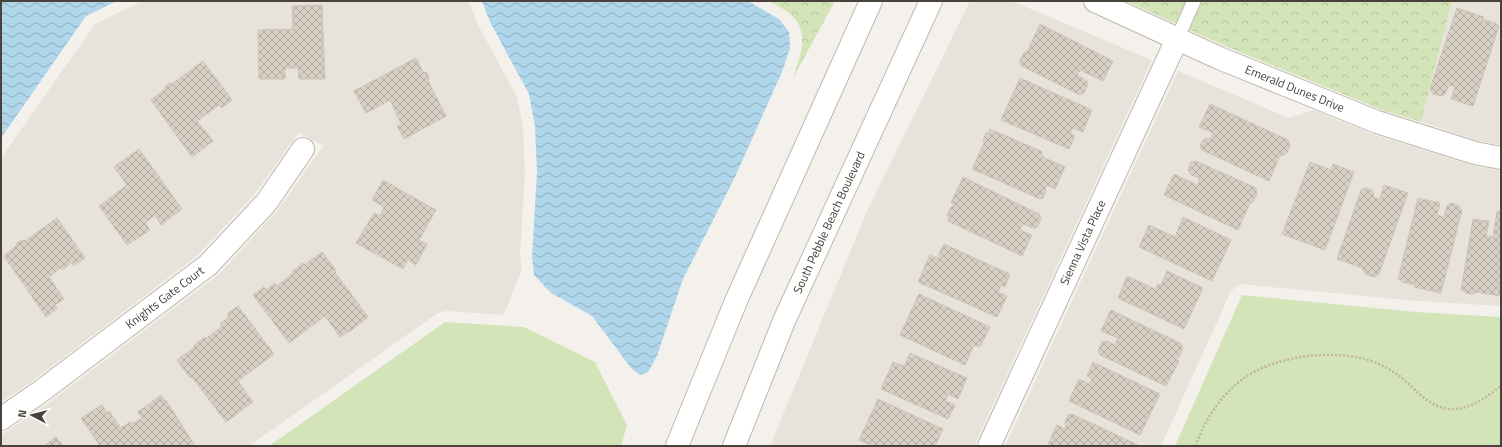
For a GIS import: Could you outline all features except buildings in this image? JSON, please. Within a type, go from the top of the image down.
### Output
[{"type":"street","points":[[677,446],[736,301],[871,1]]},
{"type":"street","name":"South Pebble Beach Boulevard","points":[[734,446],[784,321],[931,1]]},
{"type":"street","name":"Emerald Dunes Drive","points":[[1095,1],[1177,40],[1377,122],[1475,153],[1501,158]]},
{"type":"street","name":"Sienna Vista Place","points":[[989,446],[1177,40]]},
{"type":"street","name":"Knights Gate Court","points":[[1,418],[40,392],[208,265],[266,203],[303,149]]},
{"type":"lane","points":[[1177,40],[1194,1]]},
{"type":"path","points":[[1196,446],[1207,422],[1218,404],[1230,389],[1256,370],[1308,355],[1322,354],[1346,356],[1379,364],[1402,378],[1422,397],[1439,407],[1451,409],[1470,405],[1485,398],[1501,386]]},
{"type":"shaded area","points":[[142,1],[469,1],[478,25],[517,97],[523,127],[525,172],[520,256],[522,269],[504,315],[446,311],[438,313],[249,446],[1,446],[1,435],[50,402],[219,274],[277,211],[323,146],[299,132],[254,195],[197,256],[31,382],[1,402],[1,158],[95,24]]},
{"type":"shaded area","points":[[970,1],[1012,1],[1152,60],[974,446],[770,446],[867,211]]},
{"type":"shaded area","points":[[1452,1],[1501,1],[1501,145],[1479,141],[1421,122]]},
{"type":"shaded area","points":[[1178,71],[1289,118],[1314,110],[1372,134],[1471,165],[1501,171],[1501,306],[1417,301],[1240,284],[1231,291],[1161,446],[1005,446]]},
{"type":"green space","points":[[769,1],[835,1],[793,78],[801,52],[802,35],[800,27],[788,12]]},
{"type":"green space","points":[[1126,1],[1452,1],[1421,122],[1382,110],[1225,46]]},
{"type":"green space","points":[[1242,295],[1416,312],[1501,317],[1501,446],[1175,446]]},
{"type":"green space","points":[[445,322],[524,327],[595,362],[627,425],[621,446],[269,446]]},
{"type":"water","points":[[1,1],[117,1],[86,16],[1,138]]},
{"type":"water","points":[[482,1],[748,1],[779,19],[789,32],[790,48],[782,72],[734,179],[683,279],[657,356],[648,372],[640,375],[631,368],[592,316],[551,293],[534,275],[532,257],[537,173],[535,126],[529,94],[490,22]]}]
